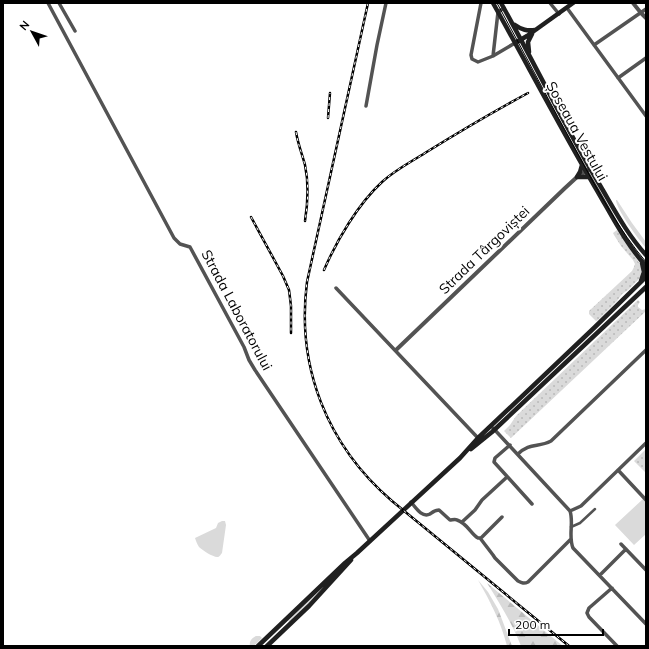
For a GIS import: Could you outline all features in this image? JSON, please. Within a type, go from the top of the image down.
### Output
[{"type":"main road","name":"Șoseaua Vestului","points":[[493,3],[582,165],[588,170],[589,177],[616,225],[640,260],[646,266]]},
{"type":"main road","name":"Șoseaua Vestului","points":[[501,3],[522,40],[588,170],[621,222],[646,254]]},
{"type":"main road","points":[[516,43],[573,3]]},
{"type":"main road","points":[[512,23],[522,29],[529,31],[535,30]]},
{"type":"main road","points":[[529,54],[528,42],[535,30]]},
{"type":"main road","points":[[577,177],[582,165]]},
{"type":"main road","points":[[577,177],[589,177]]},
{"type":"main road","points":[[640,260],[644,272],[640,283]]},
{"type":"main road","points":[[258,646],[323,583],[480,439],[491,426],[646,277]]},
{"type":"main road","points":[[480,439],[495,430],[646,288]]},
{"type":"main road","points":[[267,646],[309,606],[357,553]]},
{"type":"street","name":"Strada Laboratorului","points":[[48,3],[174,238],[180,244],[190,247],[255,370],[370,541]]},
{"type":"street","points":[[59,3],[75,31]]},
{"type":"street","points":[[366,106],[386,3]]},
{"type":"street","points":[[481,3],[471,58],[478,62],[493,56],[516,43]]},
{"type":"street","points":[[550,3],[558,14]]},
{"type":"street","points":[[633,3],[640,13],[646,18]]},
{"type":"street","points":[[493,56],[498,12],[504,8]]},
{"type":"street","points":[[567,8],[646,115]]},
{"type":"street","points":[[594,45],[646,9]]},
{"type":"street","points":[[618,78],[646,58]]},
{"type":"street","name":"Strada Târgoviștei","points":[[396,350],[577,177],[588,170]]},
{"type":"street","points":[[336,288],[480,439]]},
{"type":"street","points":[[518,454],[528,447],[551,441],[646,350]]},
{"type":"street","points":[[491,426],[570,511],[572,517],[571,539],[573,548],[646,624]]},
{"type":"street","points":[[570,511],[581,506],[645,444]]},
{"type":"street","points":[[510,445],[494,460],[495,463],[532,504]]},
{"type":"street","points":[[618,470],[646,500]]},
{"type":"street","points":[[462,522],[475,510],[482,500],[507,477]]},
{"type":"street","points":[[411,502],[421,514],[427,515],[435,510],[439,510],[450,520],[462,522],[475,536],[480,538],[495,558],[521,583],[528,582],[571,539]]},
{"type":"street","points":[[571,527],[580,523],[595,509]]},
{"type":"street","points":[[480,538],[502,517]]},
{"type":"street","points":[[621,544],[646,570]]},
{"type":"street","points":[[600,575],[626,549]]},
{"type":"street","points":[[612,588],[589,608],[587,613],[589,617],[617,646]]},
{"type":"green space","points":[[616,200],[646,242],[646,248],[633,232]]},
{"type":"green space","points":[[617,230],[640,264],[642,269],[641,277],[596,321],[589,314],[589,311],[632,271],[635,264],[614,235],[613,233]]},
{"type":"green space","points":[[638,300],[640,302],[638,307],[642,310],[646,309],[646,311],[511,438],[504,431],[516,416]]},
{"type":"green space","points":[[646,449],[646,473],[634,461]]},
{"type":"green space","points":[[643,499],[646,502],[646,534],[634,545],[615,525]]},
{"type":"green space","points":[[225,521],[226,525],[222,553],[215,557],[200,548],[195,538],[216,528],[218,523]]},
{"type":"green space","points":[[336,576],[290,622],[288,621],[303,606]]},
{"type":"green space","points":[[478,580],[488,592],[498,609],[512,646],[507,646],[495,612]]},
{"type":"green space","points":[[487,583],[563,646],[521,646],[510,621]]},
{"type":"green space","points":[[256,636],[260,636],[262,638],[254,646],[250,646],[251,640]]},
{"type":"tram line","points":[[497,3],[602,197],[618,224],[646,262]]},
{"type":"railway","points":[[368,3],[307,282],[305,314],[306,344],[312,374],[321,402],[334,430],[350,455],[369,479],[392,501],[569,646]]},
{"type":"railway","points":[[328,118],[330,93]]},
{"type":"railway","points":[[324,270],[349,223],[373,191],[382,182],[438,145],[528,93]]},
{"type":"railway","points":[[296,132],[305,165],[308,186],[305,221]]},
{"type":"railway","points":[[251,217],[289,290],[291,306],[291,333]]}]
